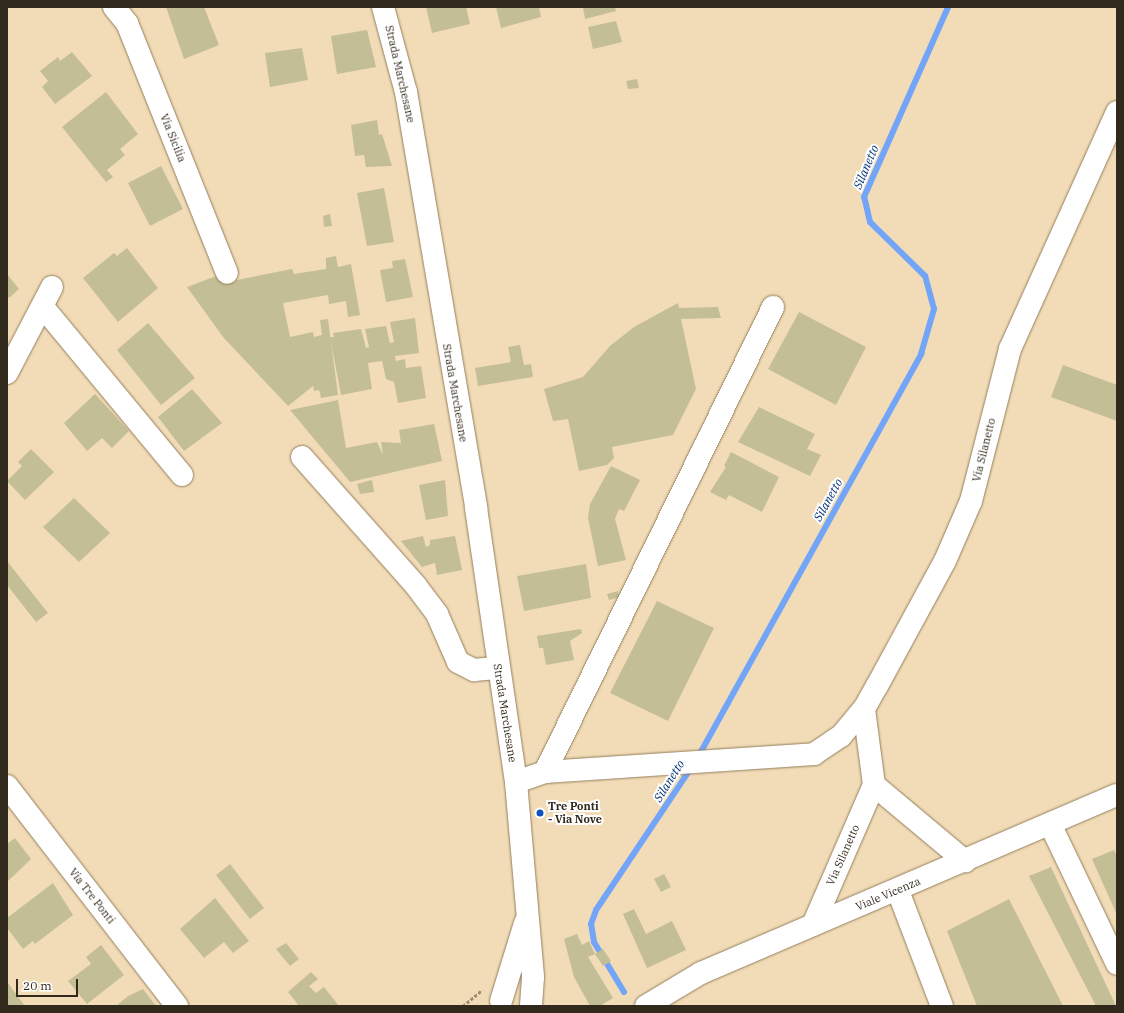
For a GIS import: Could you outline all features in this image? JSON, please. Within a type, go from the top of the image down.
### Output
[{"type":"main road","name":"Via Sicilia","points":[[114,7],[128,23],[227,273]]},
{"type":"main road","name":"Strada Marchesane","points":[[383,7],[406,92],[516,782],[533,977],[530,1006]]},
{"type":"main road","name":"Via Silanetto","points":[[864,709],[945,561],[972,501],[1010,349],[1117,112]]},
{"type":"main road","points":[[7,372],[47,297],[182,475]]},
{"type":"main road","points":[[544,772],[773,307]]},
{"type":"main road","points":[[302,457],[416,586],[437,614],[458,662],[474,670],[499,668]]},
{"type":"main road","points":[[516,782],[544,772],[679,761],[814,754],[841,736],[864,709]]},
{"type":"main road","points":[[864,709],[874,786],[965,861]]},
{"type":"main road","name":"Via Tre Ponti","points":[[7,786],[176,1006]]},
{"type":"main road","name":"Via Silanetto","points":[[813,925],[874,786]]},
{"type":"main road","name":"Viale Vicenza","points":[[634,1006],[653,1001],[701,974],[1117,796]]},
{"type":"main road","points":[[1050,824],[1117,964]]},
{"type":"main road","points":[[898,891],[942,1006]]},
{"type":"main road","name":"Strada Marchesane","points":[[494,1003],[528,915]]},
{"type":"main road","points":[[494,1003],[515,1001],[530,1006]]},
{"type":"building","points":[[166,7],[204,7],[219,45],[184,59]]},
{"type":"building","points":[[426,7],[466,7],[470,24],[432,33]]},
{"type":"building","points":[[496,7],[539,7],[541,17],[501,28]]},
{"type":"building","points":[[583,7],[615,7],[616,11],[585,19]]},
{"type":"building","points":[[616,21],[622,42],[593,49],[588,27]]},
{"type":"building","points":[[367,30],[376,67],[337,74],[331,36]]},
{"type":"building","points":[[302,48],[308,80],[270,87],[265,53]]},
{"type":"building","points":[[72,52],[92,76],[55,104],[42,87],[48,81],[40,71],[58,57],[60,61]]},
{"type":"building","points":[[637,79],[639,88],[628,89],[626,81]]},
{"type":"building","points":[[106,92],[138,134],[120,149],[125,155],[107,170],[113,177],[106,182],[62,127]]},
{"type":"building","points":[[377,120],[379,135],[382,134],[392,166],[366,167],[364,155],[355,156],[351,125]]},
{"type":"building","points":[[161,166],[183,209],[150,226],[128,183]]},
{"type":"building","points":[[384,188],[394,242],[367,246],[357,193]]},
{"type":"building","points":[[330,214],[332,226],[324,227],[323,216]]},
{"type":"building","points":[[127,248],[158,288],[118,322],[83,278],[114,253],[117,256]]},
{"type":"building","points":[[336,256],[338,267],[351,264],[360,315],[348,317],[346,301],[329,304],[328,295],[283,303],[290,337],[313,332],[314,337],[322,335],[320,320],[328,319],[338,395],[321,398],[319,390],[314,391],[313,386],[288,406],[223,337],[187,287],[219,275],[222,283],[292,269],[294,274],[326,269],[326,258]]},
{"type":"building","points":[[405,259],[413,297],[386,302],[380,270],[393,268],[392,261]]},
{"type":"building","points":[[7,274],[19,289],[9,298],[7,295]]},
{"type":"building","points":[[678,303],[679,308],[718,307],[721,318],[681,319],[696,389],[673,435],[612,447],[614,458],[607,465],[579,471],[568,419],[553,421],[544,389],[583,377],[610,346],[634,327]]},
{"type":"building","points":[[799,312],[866,347],[836,405],[768,369]]},
{"type":"building","points":[[415,318],[419,353],[395,356],[396,361],[405,359],[406,368],[421,366],[426,398],[398,403],[394,382],[386,379],[382,361],[368,363],[372,389],[341,395],[330,337],[334,337],[333,333],[361,329],[366,348],[369,347],[365,329],[386,326],[390,343],[394,342],[390,322]]},
{"type":"building","points":[[148,323],[195,378],[161,405],[117,350]]},
{"type":"building","points":[[520,345],[524,365],[531,364],[533,377],[478,386],[475,368],[511,362],[508,347]]},
{"type":"building","points":[[1063,365],[1117,385],[1117,421],[1051,397]]},
{"type":"building","points":[[192,389],[222,423],[184,451],[158,417]]},
{"type":"building","points":[[95,394],[129,431],[112,448],[102,438],[87,451],[64,423]]},
{"type":"building","points":[[338,400],[346,448],[377,442],[383,455],[381,442],[401,443],[399,430],[434,424],[442,461],[350,482],[290,410]]},
{"type":"building","points":[[759,407],[815,434],[807,449],[821,455],[810,476],[738,442]]},
{"type":"building","points":[[31,449],[54,472],[25,500],[7,481],[22,466],[18,462]]},
{"type":"building","points":[[731,452],[779,477],[762,512],[729,495],[726,500],[710,492],[726,467],[724,466]]},
{"type":"building","points":[[611,466],[640,480],[624,511],[619,509],[615,519],[626,560],[598,566],[588,518],[590,504]]},
{"type":"building","points":[[372,480],[374,492],[360,494],[357,484]]},
{"type":"building","points":[[445,480],[448,516],[426,520],[419,485]]},
{"type":"building","points":[[74,498],[110,533],[79,562],[43,527]]},
{"type":"building","points":[[423,536],[426,547],[430,545],[430,540],[455,536],[462,570],[437,575],[435,563],[422,567],[401,541]]},
{"type":"building","points":[[7,561],[48,613],[36,622],[7,585]]},
{"type":"building","points":[[586,564],[591,598],[524,611],[517,576]]},
{"type":"building","points":[[618,591],[619,597],[609,600],[607,594]]},
{"type":"building","points":[[657,601],[714,628],[668,721],[610,693]]},
{"type":"building","points":[[581,629],[582,633],[570,641],[574,660],[546,665],[543,648],[539,648],[537,636]]},
{"type":"building","points":[[15,838],[31,859],[7,882],[7,844]]},
{"type":"building","points":[[1114,850],[1117,856],[1117,915],[1092,859]]},
{"type":"building","points":[[230,864],[264,908],[250,919],[216,875]]},
{"type":"building","points":[[1051,867],[1116,1006],[1096,1006],[1029,876]]},
{"type":"building","points":[[664,874],[671,887],[661,892],[654,879]]},
{"type":"building","points":[[53,883],[73,915],[35,944],[33,941],[23,949],[7,928],[7,918]]},
{"type":"building","points":[[215,898],[249,941],[233,953],[224,942],[204,958],[180,929]]},
{"type":"building","points":[[1009,899],[1063,1006],[977,1006],[947,931]]},
{"type":"building","points":[[634,909],[646,934],[672,921],[686,950],[647,968],[623,914]]},
{"type":"building","points":[[577,934],[582,945],[589,941],[595,954],[588,957],[613,998],[600,1006],[590,1006],[574,977],[564,939]]},
{"type":"building","points":[[286,943],[299,959],[290,966],[276,949]]},
{"type":"building","points":[[101,945],[124,975],[87,1004],[68,981],[91,964],[86,957]]},
{"type":"building","points":[[603,949],[611,961],[603,966],[595,954]]},
{"type":"building","points":[[311,972],[318,979],[309,986],[316,993],[324,987],[339,1006],[299,1006],[288,992]]},
{"type":"building","points":[[8,983],[25,1006],[7,1006]]},
{"type":"building","points":[[143,989],[156,1006],[116,1006],[128,996]]},
{"type":"waterway","name":"Silanetto","points":[[698,757],[921,354],[934,309],[925,276],[870,222],[864,197],[948,7]]},
{"type":"waterway","name":"Silanetto","points":[[624,992],[594,942],[591,924],[596,910],[691,768]]},
{"type":"place","name":"Tre Ponti - Via Nove","points":[[540,813]]}]
